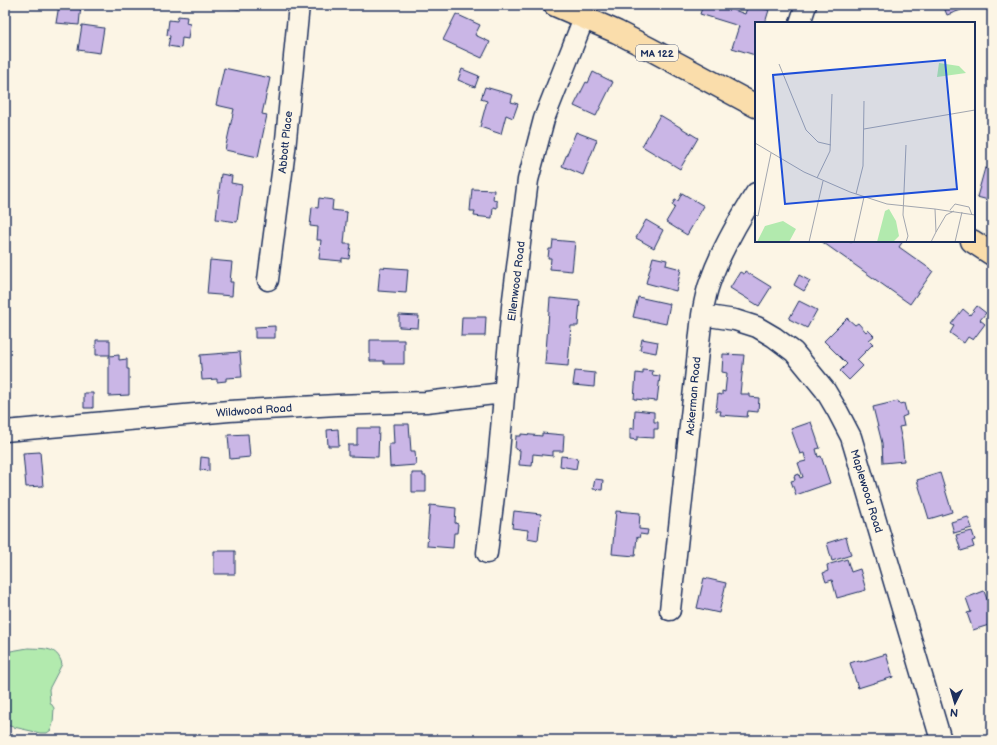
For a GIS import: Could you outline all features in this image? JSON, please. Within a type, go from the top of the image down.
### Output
[{"type":"highway","name":"MA 122","points":[[555,5],[650,49],[755,105]]},
{"type":"highway","points":[[974,242],[992,254]]},
{"type":"street","name":"Abbott Place","points":[[268,280],[285,150],[299,5]]},
{"type":"street","points":[[800,22],[806,5]]},
{"type":"street","name":"Ellenwood Road","points":[[487,553],[498,463],[503,393],[512,307],[528,180],[544,119],[584,18]]},
{"type":"street","name":"Ackerman Road","points":[[670,610],[702,315],[710,282],[722,254],[740,217],[755,194]]},
{"type":"street","name":"Maplewood Road","points":[[702,315],[735,320],[757,326],[774,337],[794,352],[825,390],[838,412],[850,437],[857,458],[941,740]]},
{"type":"street","name":"Wildwood Road","points":[[5,431],[229,412],[337,405],[426,402],[503,393]]},
{"type":"green space","points":[[28,648],[53,651],[60,658],[62,664],[49,689],[50,702],[54,708],[53,723],[51,730],[47,733],[40,733],[5,725],[5,652]]},
{"type":"building","points":[[59,5],[81,5],[79,25],[56,23]]},
{"type":"building","points":[[222,5],[239,5],[239,9],[222,7]]},
{"type":"building","points":[[321,5],[354,5],[353,9]]},
{"type":"building","points":[[703,5],[735,5],[734,10],[745,14],[748,5],[769,10],[765,22],[755,22],[755,55],[732,48],[739,26],[700,14]]},
{"type":"building","points":[[943,5],[959,5],[961,10],[947,15]]},
{"type":"building","points":[[456,14],[480,25],[475,35],[490,42],[482,58],[443,40]]},
{"type":"building","points":[[178,16],[187,17],[186,23],[190,24],[188,39],[182,38],[181,48],[168,46],[170,36],[167,35],[169,20],[177,21]]},
{"type":"building","points":[[82,25],[104,28],[100,53],[78,50]]},
{"type":"building","points":[[224,68],[270,78],[262,114],[267,115],[258,157],[225,150],[234,109],[216,105]]},
{"type":"building","points":[[462,69],[479,76],[475,87],[458,80]]},
{"type":"building","points":[[593,72],[613,82],[596,116],[574,106],[586,82],[588,83]]},
{"type":"building","points":[[485,87],[513,95],[511,102],[518,104],[513,118],[506,115],[501,134],[480,127],[487,101],[481,99]]},
{"type":"building","points":[[660,115],[698,138],[680,169],[642,146]]},
{"type":"building","points":[[576,132],[597,140],[583,175],[562,166]]},
{"type":"building","points":[[985,168],[992,170],[992,201],[977,197]]},
{"type":"building","points":[[221,174],[232,176],[231,183],[242,185],[237,222],[216,219]]},
{"type":"building","points":[[472,189],[494,190],[493,200],[497,201],[497,208],[493,207],[492,218],[474,216],[475,211],[470,211]]},
{"type":"building","points":[[682,193],[704,206],[687,235],[666,222],[675,207],[672,205],[675,200],[678,201]]},
{"type":"building","points":[[319,198],[333,200],[332,210],[347,212],[344,244],[351,244],[349,259],[342,258],[342,261],[319,259],[321,240],[317,240],[318,227],[310,226],[312,207],[318,208]]},
{"type":"building","points":[[646,220],[663,230],[654,248],[636,238]]},
{"type":"building","points":[[553,240],[575,242],[572,271],[550,269],[551,258],[548,258],[549,249],[552,249]]},
{"type":"building","points":[[822,242],[902,242],[899,247],[933,271],[910,304]]},
{"type":"building","points":[[653,257],[667,260],[666,265],[681,269],[676,291],[646,283]]},
{"type":"building","points":[[210,260],[232,262],[230,282],[233,282],[232,296],[207,294]]},
{"type":"building","points":[[380,267],[408,269],[406,293],[378,291]]},
{"type":"building","points":[[745,271],[771,287],[759,306],[730,288],[740,272],[744,274]]},
{"type":"building","points":[[799,275],[810,281],[804,291],[794,285]]},
{"type":"building","points":[[638,297],[670,304],[666,324],[633,317]]},
{"type":"building","points":[[550,298],[580,301],[578,326],[571,326],[568,366],[545,364]]},
{"type":"building","points":[[799,301],[817,310],[807,328],[789,319]]},
{"type":"building","points":[[977,306],[986,313],[980,320],[985,324],[973,340],[968,337],[964,343],[950,333],[954,326],[951,324],[963,309],[970,315]]},
{"type":"building","points":[[399,315],[419,316],[418,328],[399,327]]},
{"type":"building","points":[[462,317],[486,317],[485,336],[461,336]]},
{"type":"building","points":[[847,318],[855,325],[858,323],[866,332],[868,330],[874,336],[869,340],[873,344],[857,360],[863,366],[849,380],[840,371],[847,364],[824,341]]},
{"type":"building","points":[[275,326],[275,338],[255,338],[255,327]]},
{"type":"building","points":[[642,339],[658,342],[656,353],[640,350]]},
{"type":"building","points":[[96,340],[110,340],[110,355],[96,355]]},
{"type":"building","points":[[370,340],[404,340],[404,364],[384,364],[384,361],[370,361]]},
{"type":"building","points":[[240,352],[242,377],[226,378],[226,381],[217,382],[217,379],[202,380],[200,355]]},
{"type":"building","points":[[723,354],[744,355],[740,394],[749,394],[749,397],[759,398],[758,412],[748,411],[747,417],[720,415],[721,411],[716,411],[718,394],[722,395],[722,391],[725,392],[727,373],[722,372]]},
{"type":"building","points":[[119,355],[119,360],[127,359],[127,369],[129,369],[129,395],[109,396],[109,356]]},
{"type":"building","points":[[643,370],[653,371],[652,375],[660,376],[657,401],[634,399],[636,373],[643,374]]},
{"type":"building","points":[[575,371],[595,373],[594,387],[573,385]]},
{"type":"building","points":[[84,393],[93,393],[93,408],[84,408]]},
{"type":"building","points":[[898,401],[899,404],[904,403],[907,415],[902,417],[904,426],[899,427],[904,461],[883,463],[882,443],[873,407]]},
{"type":"building","points":[[635,410],[654,412],[654,422],[658,422],[658,429],[654,429],[654,438],[637,437],[637,440],[630,439],[630,428],[634,429]]},
{"type":"building","points":[[811,422],[820,448],[816,449],[818,457],[821,456],[830,483],[796,495],[791,481],[795,480],[794,476],[799,474],[800,478],[803,477],[798,463],[806,461],[804,453],[800,454],[791,429]]},
{"type":"building","points":[[393,424],[409,424],[411,451],[415,451],[416,465],[390,467],[389,444],[394,444]]},
{"type":"building","points":[[357,428],[379,428],[378,457],[348,456],[348,445],[357,445]]},
{"type":"building","points":[[338,429],[339,446],[328,446],[327,430]]},
{"type":"building","points":[[542,433],[564,435],[563,451],[553,451],[553,456],[533,454],[532,466],[519,465],[520,450],[515,449],[516,436],[521,436],[521,434],[542,436]]},
{"type":"building","points":[[248,434],[250,457],[230,459],[228,435]]},
{"type":"building","points":[[40,452],[43,486],[26,487],[23,453]]},
{"type":"building","points":[[561,456],[578,458],[576,469],[560,466]]},
{"type":"building","points":[[201,457],[209,458],[209,471],[200,470]]},
{"type":"building","points":[[412,473],[423,473],[423,476],[426,476],[426,492],[412,492]]},
{"type":"building","points":[[940,473],[952,512],[929,519],[917,480]]},
{"type":"building","points":[[595,479],[603,480],[602,490],[593,489]]},
{"type":"building","points":[[430,505],[456,508],[455,523],[458,524],[457,533],[454,533],[453,548],[427,546]]},
{"type":"building","points":[[514,511],[541,514],[538,540],[527,538],[528,530],[512,528]]},
{"type":"building","points":[[616,511],[640,513],[639,529],[648,530],[647,535],[640,534],[639,538],[637,537],[635,556],[612,554]]},
{"type":"building","points":[[968,517],[972,528],[954,533],[951,522]]},
{"type":"building","points":[[972,531],[975,540],[972,541],[974,547],[961,551],[956,535]]},
{"type":"building","points":[[846,537],[851,555],[832,561],[827,543]]},
{"type":"building","points":[[214,551],[235,551],[235,574],[214,574]]},
{"type":"building","points":[[847,559],[851,572],[860,569],[866,590],[837,598],[832,580],[826,582],[823,573],[828,571],[827,565]]},
{"type":"building","points":[[704,578],[726,583],[719,613],[697,608]]},
{"type":"building","points":[[984,591],[992,613],[992,624],[973,630],[967,613],[971,612],[966,598]]},
{"type":"building","points":[[886,654],[893,677],[858,688],[850,663],[859,660],[860,662]]}]
